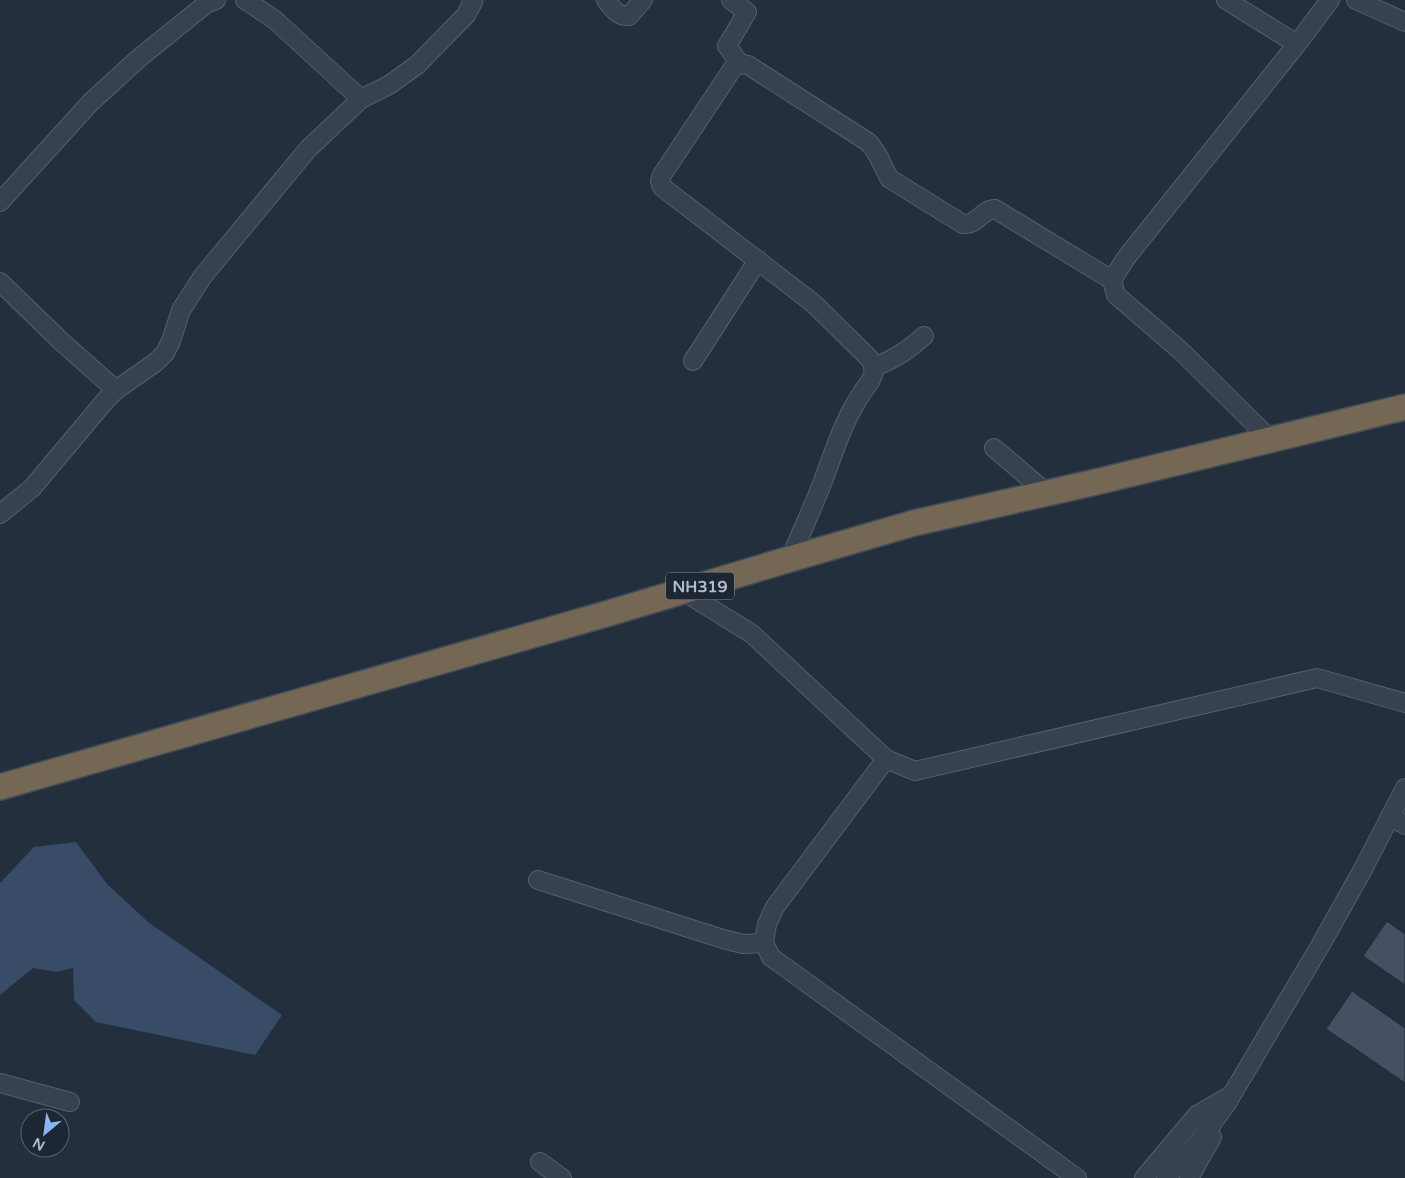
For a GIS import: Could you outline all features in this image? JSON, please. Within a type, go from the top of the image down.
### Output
[{"type":"highway","name":"NH319","points":[[0,787],[914,524],[1048,494],[1405,407]]},
{"type":"street","points":[[0,202],[91,102],[138,58],[206,4],[216,0]]},
{"type":"street","points":[[245,0],[275,20],[362,99]]},
{"type":"street","points":[[0,514],[32,488],[116,390],[156,362],[165,353],[181,310],[204,276],[308,149],[362,99],[389,85],[417,65],[466,16],[473,2],[472,0]]},
{"type":"street","points":[[606,0],[623,17],[629,16],[643,0]]},
{"type":"street","points":[[731,0],[746,12],[728,46],[740,64]]},
{"type":"street","points":[[1226,0],[1297,44]]},
{"type":"street","points":[[1112,280],[1126,258],[1330,0]]},
{"type":"street","points":[[1356,0],[1405,22]]},
{"type":"street","points":[[790,559],[823,480],[838,438],[858,398],[874,374],[874,367],[870,359],[813,303],[662,187],[660,181],[662,175],[733,68],[740,64],[748,65],[868,142],[874,148],[890,179],[963,224],[968,225],[990,209],[995,209],[1112,280],[1116,295],[1181,351],[1270,439]]},
{"type":"street","points":[[693,361],[758,260]]},
{"type":"street","points":[[0,282],[63,343],[116,390]]},
{"type":"street","points":[[874,367],[892,360],[908,350],[924,336]]},
{"type":"street","points":[[994,448],[1048,494]]},
{"type":"street","points":[[684,591],[752,634],[886,759],[915,771],[1317,678],[1405,703]]},
{"type":"street","points":[[886,759],[775,907],[767,924],[764,943],[770,957],[1077,1178]]},
{"type":"street","points":[[1189,1178],[1212,1137],[1230,1099],[1362,871],[1405,788]]},
{"type":"street","points":[[1390,816],[1405,826]]},
{"type":"street","points":[[538,880],[723,939],[743,944],[764,943]]},
{"type":"street","points":[[0,1083],[70,1102]]},
{"type":"street","points":[[1166,1178],[1201,1139],[1230,1099]]},
{"type":"street","points":[[1144,1178],[1197,1115],[1230,1099]]},
{"type":"street","points":[[540,1162],[562,1178]]},
{"type":"water","points":[[76,842],[107,884],[148,922],[282,1015],[255,1055],[96,1022],[74,1000],[73,968],[57,972],[33,968],[0,995],[0,883],[34,847]]},
{"type":"building","points":[[1387,921],[1405,934],[1405,985],[1363,956]]},
{"type":"building","points":[[1352,991],[1405,1028],[1405,1083],[1326,1029]]}]
